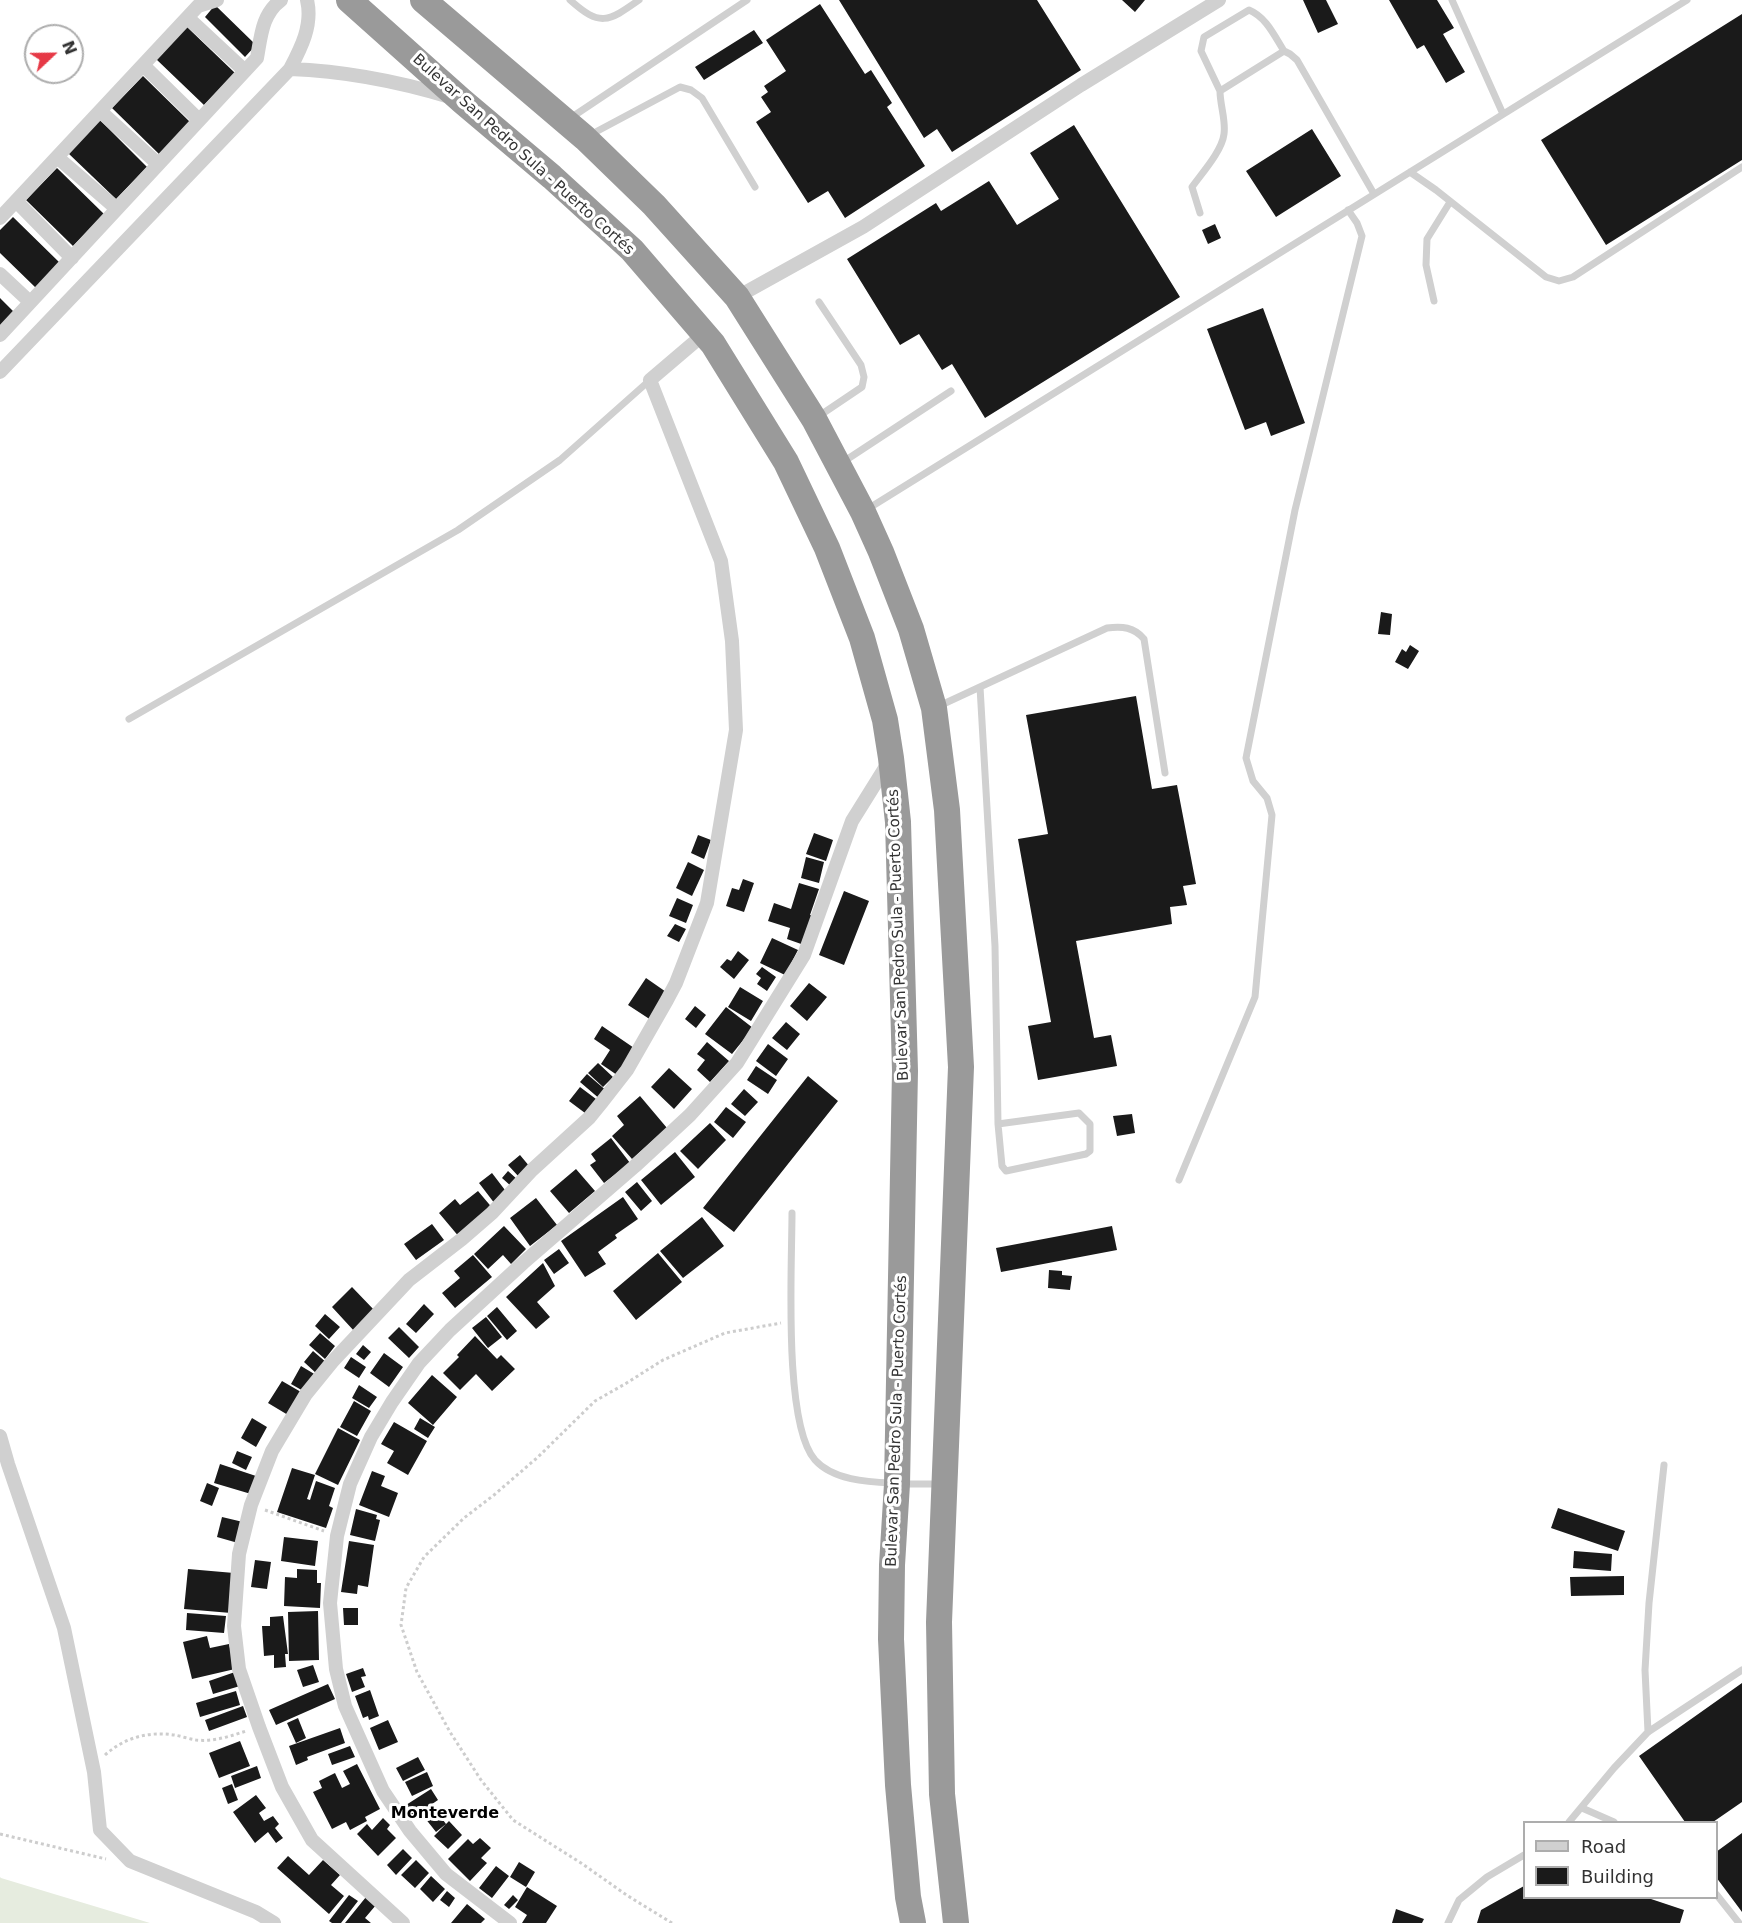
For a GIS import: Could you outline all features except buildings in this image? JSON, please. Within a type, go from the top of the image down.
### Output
[{"type":"highway","name":"Bulevar San Pedro Sula - Puerto Cortés","points":[[349,0],[632,250],[704,334],[735,378],[786,462],[827,548],[862,638],[885,720],[898,822],[905,1071],[897,1484],[892,1565],[891,1639],[898,1785],[908,1897],[913,1923]]},
{"type":"highway","points":[[423,0],[585,138],[654,205],[737,297],[814,419],[863,512],[911,629],[934,708],[947,810],[961,1067],[939,1622],[942,1794],[956,1923]]},
{"type":"street","points":[[0,218],[198,6],[217,0]]},
{"type":"street","points":[[0,335],[257,58],[262,26],[269,11],[281,0]]},
{"type":"street","points":[[0,372],[290,69],[301,48],[307,29],[310,10],[308,0]]},
{"type":"street","points":[[737,297],[862,226],[1218,0]]},
{"type":"street","points":[[188,18],[245,71]]},
{"type":"street","points":[[143,65],[200,120]]},
{"type":"street","points":[[290,69],[365,76],[462,101]]},
{"type":"street","points":[[100,111],[158,164]]},
{"type":"street","points":[[57,157],[117,209]]},
{"type":"street","points":[[16,201],[72,258]]},
{"type":"street","points":[[0,274],[30,302]]},
{"type":"street","points":[[403,1923],[312,1840],[282,1787],[239,1669],[234,1626],[239,1554],[251,1505],[272,1451],[306,1394],[332,1362],[409,1280],[492,1214],[532,1170],[589,1118],[627,1070],[667,1000],[676,983],[707,903],[736,730],[732,641],[721,561],[650,380],[704,334]]},
{"type":"street","points":[[510,1923],[446,1874],[410,1831],[383,1791],[345,1707],[336,1669],[330,1603],[337,1536],[350,1485],[371,1437],[419,1363],[450,1330],[523,1263],[690,1115],[737,1063],[804,955],[852,821],[891,758]]},
{"type":"street","points":[[0,1436],[63,1628],[94,1772],[100,1830],[130,1861],[256,1912],[274,1923]]},
{"type":"lane","points":[[570,0],[585,14],[598,19],[615,17],[639,0]]},
{"type":"lane","points":[[564,122],[747,0]]},
{"type":"lane","points":[[1452,0],[1503,114]]},
{"type":"lane","points":[[863,512],[1687,0]]},
{"type":"lane","points":[[1200,213],[1192,187],[1221,146],[1224,132],[1220,91],[1201,51],[1204,37],[1249,10],[1256,13],[1267,24],[1284,51],[1297,60],[1374,194]]},
{"type":"lane","points":[[1220,91],[1284,51]]},
{"type":"lane","points":[[585,138],[680,87],[691,90],[702,98],[755,187]]},
{"type":"lane","points":[[1410,172],[1546,277],[1559,281],[1573,277],[1742,167]]},
{"type":"lane","points":[[1434,302],[1426,265],[1427,239],[1450,202]]},
{"type":"lane","points":[[1179,1180],[1256,997],[1272,815],[1267,798],[1253,782],[1246,758],[1295,510],[1362,236],[1348,210]]},
{"type":"lane","points":[[814,419],[862,387],[864,377],[861,365],[819,302]]},
{"type":"lane","points":[[129,719],[458,530],[560,460],[650,380]]},
{"type":"lane","points":[[838,465],[951,391]]},
{"type":"lane","points":[[934,708],[1107,628],[1122,627],[1137,631],[1144,639],[1165,773]]},
{"type":"lane","points":[[980,687],[996,946],[998,1124],[1002,1166],[1006,1170],[1086,1154],[1090,1151],[1089,1124],[1079,1113],[998,1124]]},
{"type":"lane","points":[[792,1213],[792,1363],[798,1420],[805,1446],[815,1460],[837,1475],[897,1484],[945,1484]]},
{"type":"lane","points":[[1648,1732],[1646,1659],[1649,1603],[1664,1465]]},
{"type":"lane","points":[[1570,1821],[1614,1768],[1648,1732],[1742,1670]]},
{"type":"lane","points":[[1582,1808],[1612,1821]]},
{"type":"lane","points":[[1448,1923],[1460,1900],[1487,1877],[1523,1856]]},
{"type":"lane","points":[[1718,1897],[1739,1923]]},
{"type":"path","points":[[672,1923],[513,1820],[481,1780],[450,1732],[417,1672],[400,1625],[406,1588],[424,1557],[464,1518],[538,1457],[595,1401],[663,1360],[725,1333],[792,1321]]},
{"type":"path","points":[[251,1505],[337,1536]]},
{"type":"path","points":[[94,1772],[106,1754],[130,1739],[153,1733],[197,1740],[214,1740],[259,1727]]},
{"type":"path","points":[[0,1834],[110,1860]]},
{"type":"shaded area","points":[[1,1878],[150,1923],[0,1923]]},
{"type":"district","name":"Monteverde","points":[[445,1814]]}]
